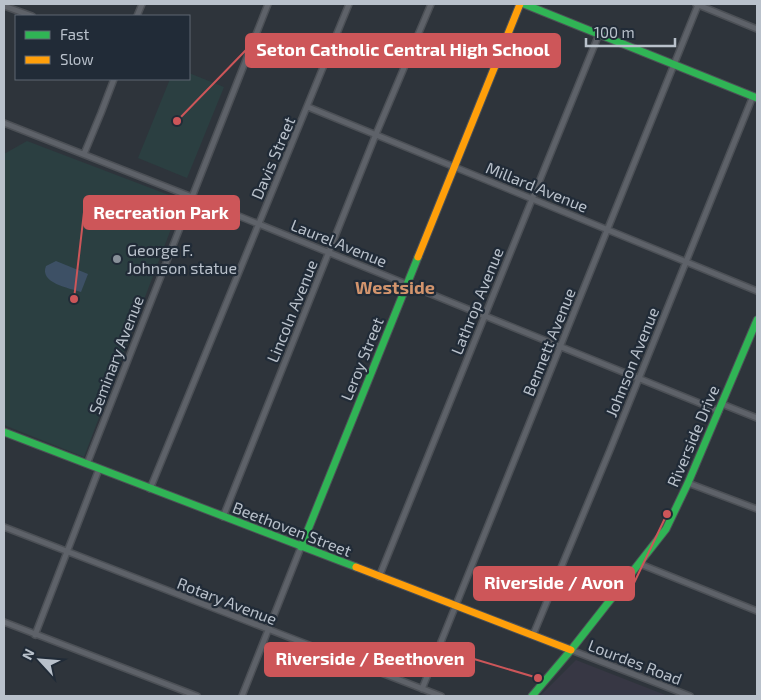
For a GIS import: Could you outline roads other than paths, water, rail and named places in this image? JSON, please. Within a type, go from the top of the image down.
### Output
[{"type":"street","name":"Seminary Avenue","points":[[87,464],[268,4]]},
{"type":"street","name":"Davis Street","points":[[150,489],[349,4]]},
{"type":"street","name":"Lincoln Avenue","points":[[223,517],[376,134],[431,4]]},
{"type":"street","points":[[522,4],[755,97]]},
{"type":"street","name":"Leroy Street","points":[[242,696],[454,167],[522,4]]},
{"type":"street","points":[[697,4],[757,29]]},
{"type":"street","name":"Bennett Avenue","points":[[422,689],[561,347],[697,4]]},
{"type":"street","points":[[4,6],[29,15]]},
{"type":"street","name":"Lathrop Avenue","points":[[379,577],[599,34]]},
{"type":"street","points":[[84,154],[114,80]]},
{"type":"street","name":"Johnson Avenue","points":[[532,635],[755,97]]},
{"type":"street","name":"Millard Avenue","points":[[308,107],[757,291]]},
{"type":"street","name":"Laurel Avenue","points":[[4,123],[259,223],[638,378],[720,408],[757,418]]},
{"type":"street","name":"Riverside Drive","points":[[532,696],[571,650],[666,529],[756,329],[757,320]]},
{"type":"street","name":"Beethoven Street","points":[[4,432],[571,650]]},
{"type":"street","points":[[35,635],[99,469]]},
{"type":"street","points":[[688,483],[757,509]]},
{"type":"street","name":"Rotary Avenue","points":[[4,527],[441,696]]},
{"type":"street","points":[[640,564],[757,611]]},
{"type":"street","points":[[4,622],[196,696]]},
{"type":"street","name":"Lourdes Road","points":[[571,650],[690,696]]},
{"type":"water","points":[[56,261],[88,274],[81,292],[56,284],[47,277],[45,272],[46,266]]},
{"type":"place","name":"Seton Catholic Central High School","points":[[177,121]]},
{"type":"place","name":"George F. Johnson statue","points":[[117,259]]},
{"type":"place","name":"Recreation Park","points":[[74,299]]},
{"type":"place","name":"Riverside / Avon","points":[[667,514]]},
{"type":"place","name":"Riverside / Beethoven","points":[[538,678]]},
{"type":"district","name":"Westside","points":[[395,288]]}]
